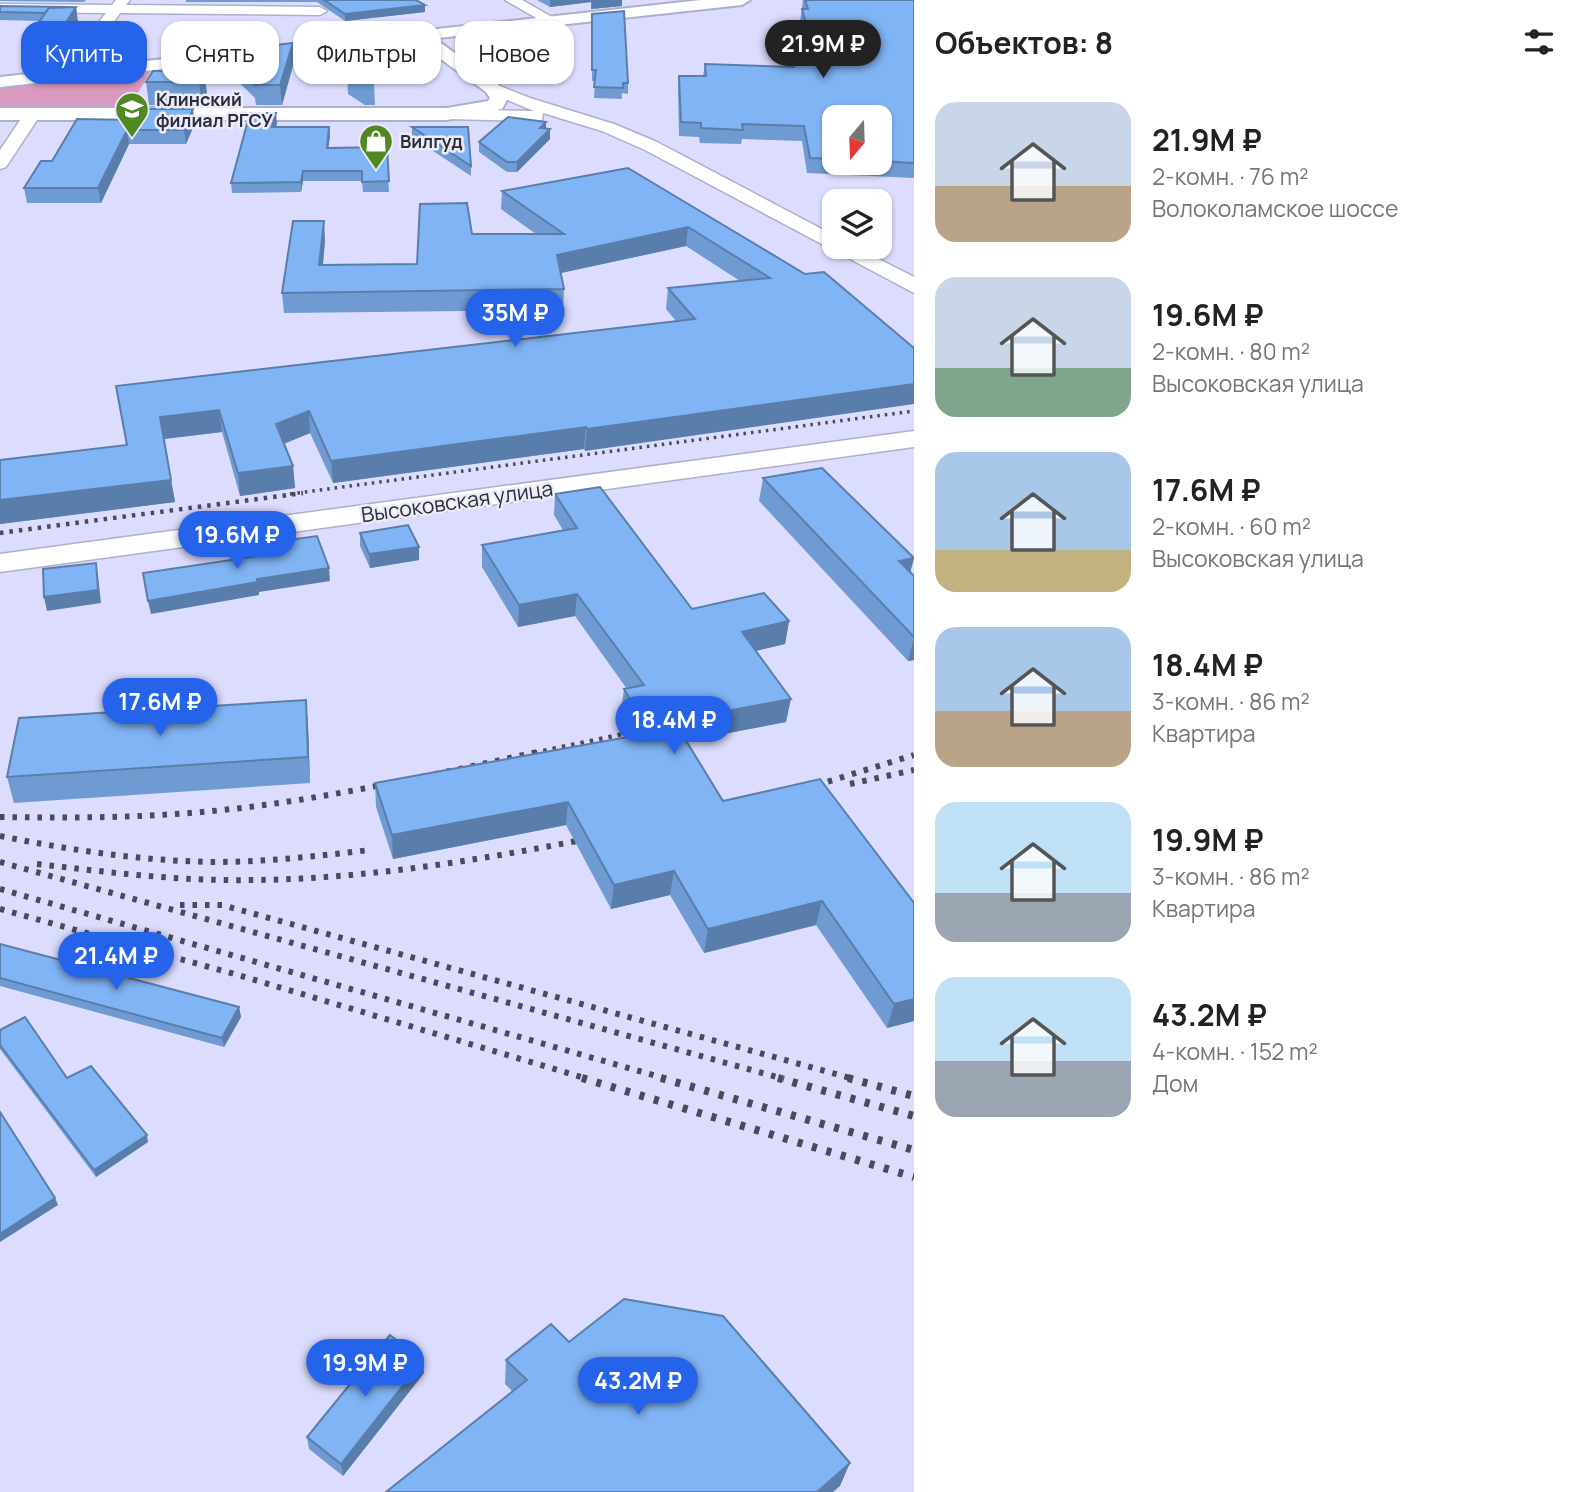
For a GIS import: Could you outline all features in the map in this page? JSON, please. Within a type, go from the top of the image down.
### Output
[{"type":"highway","points":[[552,21],[658,5],[742,0]]},
{"type":"highway","points":[[147,60],[293,28]]},
{"type":"highway","points":[[441,33],[455,31]]},
{"type":"highway","points":[[441,35],[448,32]]},
{"type":"highway","points":[[0,114],[447,114],[495,105],[499,98],[492,88],[441,51]]},
{"type":"highway","points":[[0,82],[21,80]]},
{"type":"street","points":[[512,0],[552,21]]},
{"type":"street","points":[[110,21],[120,5]]},
{"type":"street","points":[[0,8],[120,5],[306,21]]},
{"type":"street","points":[[492,88],[522,102],[622,132],[822,237]]},
{"type":"street","points":[[0,163],[33,114]]},
{"type":"street","points":[[447,114],[546,117],[622,132]]},
{"type":"street","points":[[863,259],[914,286]]},
{"type":"street","name":"Высоковская улица","points":[[0,563],[914,439]]},
{"type":"shaded area","points":[[25,84],[143,84],[128,110],[0,110],[0,87]]},
{"type":"building","points":[[324,0],[416,0],[425,5],[345,14]]},
{"type":"building","points":[[805,0],[914,0],[914,163],[892,162],[892,105],[822,105],[822,158],[810,158],[804,126],[742,124],[743,130],[701,128],[701,123],[681,122],[679,76],[706,76],[705,64],[794,67],[790,49],[813,49],[802,9],[808,9]]},
{"type":"building","points":[[0,6],[71,7],[49,8],[45,13],[0,12]]},
{"type":"building","points":[[76,7],[67,21],[40,21],[49,8]]},
{"type":"building","points":[[624,11],[628,83],[623,83],[623,88],[594,87],[596,70],[592,70],[592,14]]},
{"type":"building","points":[[293,43],[280,85],[254,85],[279,84],[279,45]]},
{"type":"building","points":[[153,71],[161,71],[161,82],[147,80]]},
{"type":"building","points":[[139,109],[193,109],[184,130],[127,130],[98,188],[24,188],[41,161],[52,161],[77,119],[133,120]]},
{"type":"building","points":[[250,113],[276,113],[272,127],[329,127],[327,148],[387,147],[389,181],[362,182],[362,171],[303,171],[301,182],[231,183]]},
{"type":"building","points":[[508,117],[546,122],[540,128],[550,129],[517,162],[507,162],[479,142]]},
{"type":"building","points":[[412,127],[468,127],[471,166]]},
{"type":"building","points":[[628,168],[805,274],[824,272],[914,348],[914,384],[331,461],[309,411],[276,424],[293,466],[238,473],[219,410],[160,417],[171,480],[0,500],[0,460],[127,445],[116,386],[695,319],[668,288],[770,278],[688,227],[557,255],[564,289],[282,293],[293,221],[324,221],[319,265],[417,264],[420,204],[467,203],[472,234],[564,234],[502,191]]},
{"type":"building","points":[[822,468],[914,558],[899,561],[914,576],[914,637],[763,478]]},
{"type":"building","points":[[600,487],[692,609],[764,593],[789,621],[742,632],[791,699],[674,721],[723,801],[820,779],[914,903],[914,999],[894,1004],[822,901],[708,929],[674,871],[614,885],[568,802],[392,835],[375,783],[650,733],[624,689],[644,685],[577,594],[519,605],[482,545],[577,528],[555,494]]},
{"type":"building","points":[[408,525],[419,547],[369,554],[360,533]]},
{"type":"building","points":[[317,536],[329,568],[148,601],[143,573],[285,552],[281,541]]},
{"type":"building","points":[[96,563],[98,590],[44,597],[43,569]]},
{"type":"building","points":[[306,700],[308,757],[7,777],[19,718]]},
{"type":"building","points":[[0,944],[239,1007],[222,1038],[0,978]]},
{"type":"building","points":[[25,1017],[67,1078],[91,1066],[147,1135],[94,1170],[0,1045],[0,1030]]},
{"type":"building","points":[[0,1112],[55,1198],[0,1234]]},
{"type":"building","points":[[624,1299],[723,1316],[850,1463],[817,1492],[386,1492],[527,1380],[506,1360],[551,1324],[569,1342]]},
{"type":"building","points":[[390,1335],[423,1360],[341,1464],[307,1437]]},
{"type":"railway","points":[[290,494],[914,411]]},
{"type":"railway","points":[[0,533],[303,493]]},
{"type":"railway","points":[[534,753],[623,734]]},
{"type":"railway","points":[[0,817],[177,814],[288,802],[542,751]]},
{"type":"railway","points":[[804,789],[914,755]]},
{"type":"railway","points":[[850,784],[914,770]]},
{"type":"railway","points":[[0,836],[107,854],[187,861],[273,860],[370,850]]},
{"type":"railway","points":[[37,864],[199,879],[316,878],[408,869],[592,838]]},
{"type":"railway","points":[[0,862],[784,1079]]},
{"type":"railway","points":[[0,889],[667,1079]]},
{"type":"railway","points":[[180,905],[222,905],[854,1079]]},
{"type":"railway","points":[[0,909],[238,975],[588,1079]]},
{"type":"railway","points":[[582,1078],[914,1177]]},
{"type":"railway","points":[[661,1078],[914,1150]]},
{"type":"railway","points":[[778,1078],[914,1116]]},
{"type":"railway","points":[[848,1078],[914,1096]]},
{"type":"place","name":"Клинский филиал РГСУ","points":[[132,139]]},
{"type":"place","name":"Вилгуд","points":[[376,171]]}]
